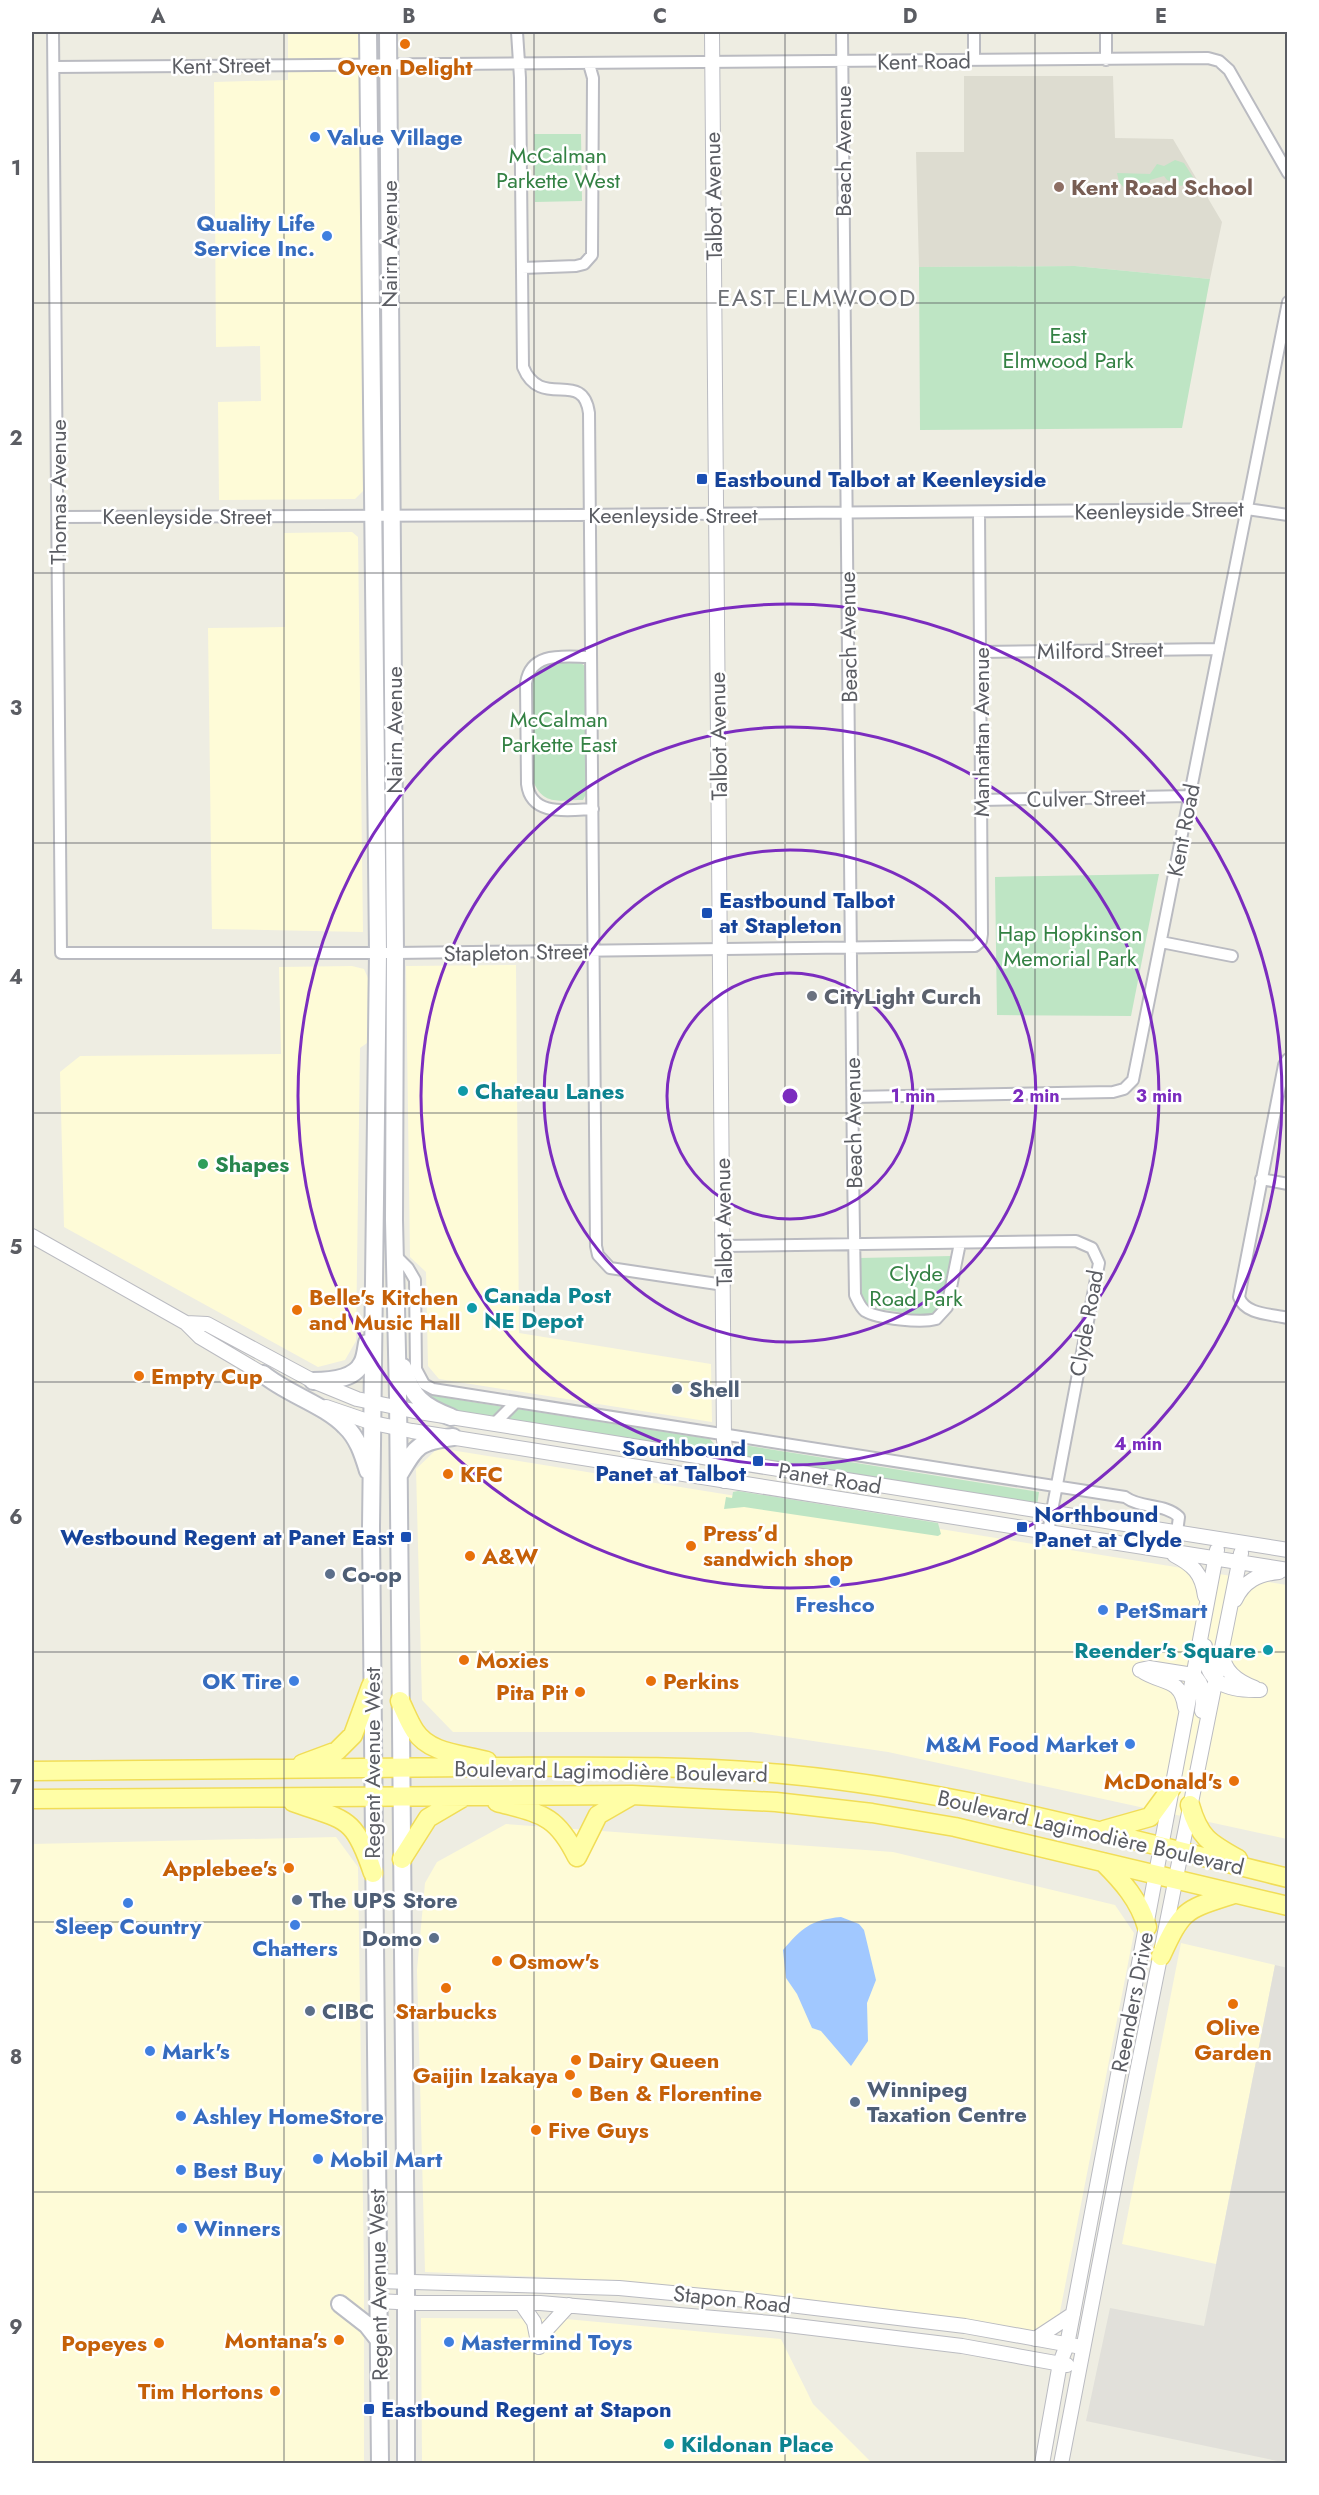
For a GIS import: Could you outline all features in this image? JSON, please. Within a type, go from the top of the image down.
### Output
[{"type":"main road","name":"Nairn Avenue","points":[[368,32],[371,320],[383,515]]},
{"type":"main road","name":"Nairn Avenue","points":[[388,32],[389,319],[383,515],[385,805],[387,953],[396,1060],[394,1220],[398,1428]]},
{"type":"main road","points":[[371,201],[390,200]]},
{"type":"main road","points":[[371,320],[389,319]]},
{"type":"main road","name":"Nairn Avenue","points":[[373,1423],[378,1059],[387,953]]},
{"type":"main road","points":[[378,1059],[396,1060]]},
{"type":"main road","points":[[376,1256],[396,1257]]},
{"type":"main road","points":[[313,1381],[340,1379],[362,1364],[375,1307]]},
{"type":"main road","points":[[397,1351],[407,1381],[417,1398],[433,1410],[451,1417]]},
{"type":"main road","points":[[262,1374],[276,1385],[345,1425],[362,1451],[372,1481]]},
{"type":"main road","name":"Regent Avenue West","points":[[373,1423],[372,1797],[380,2463]]},
{"type":"main road","name":"Regent Avenue West","points":[[398,1428],[406,2463]]},
{"type":"main road","points":[[398,1475],[413,1451],[426,1441],[453,1437]]},
{"type":"main road","points":[[288,1769],[337,1751],[345,1744],[353,1735],[372,1686]]},
{"type":"main road","points":[[400,1701],[414,1730],[432,1746],[512,1767]]},
{"type":"main road","name":"Boulevard Lagimodière Boulevard","points":[[32,1771],[512,1767],[690,1768],[797,1776],[899,1789],[966,1801],[1100,1831],[1287,1878]]},
{"type":"main road","points":[[1100,1831],[1150,1817],[1172,1787]]},
{"type":"main road","points":[[402,1859],[428,1818],[472,1796],[528,1810],[551,1820],[567,1837],[577,1857],[598,1815],[632,1795]]},
{"type":"main road","name":"Boulevard Lagimodière Boulevard","points":[[32,1799],[632,1795],[776,1802],[872,1813],[955,1827],[1287,1906]]},
{"type":"main road","points":[[280,1798],[338,1817],[349,1824],[360,1839],[373,1873]]},
{"type":"main road","points":[[1191,1805],[1202,1836],[1257,1871]]},
{"type":"main road","points":[[1103,1862],[1127,1886],[1142,1909],[1147,1927]]},
{"type":"main road","points":[[1161,1956],[1176,1922],[1188,1911],[1236,1894]]},
{"type":"main road","points":[[375,2109],[404,2108]]},
{"type":"main road","points":[[340,2304],[367,2325],[378,2339]]},
{"type":"street","name":"Thomas Avenue","points":[[53,32],[61,953]]},
{"type":"street","points":[[517,32],[524,367],[528,379],[546,389],[576,392],[584,399],[588,409],[596,1246],[598,1255],[610,1268],[724,1285]]},
{"type":"street","name":"Talbot Avenue","points":[[712,32],[724,1285],[724,1437],[719,1480]]},
{"type":"street","name":"Beach Avenue","points":[[842,32],[854,1243]]},
{"type":"street","points":[[974,32],[974,60]]},
{"type":"street","points":[[1106,32],[1106,60]]},
{"type":"street","name":"Kent Road","points":[[389,63],[519,65],[1208,58],[1219,61],[1229,70],[1287,173]]},
{"type":"street","name":"Kent Street","points":[[54,67],[389,63]]},
{"type":"street","points":[[522,268],[576,266],[584,264],[592,255],[593,78],[589,64]]},
{"type":"street","name":"Kent Road","points":[[853,1097],[1113,1092],[1124,1089],[1133,1080],[1287,302]]},
{"type":"street","name":"Keenleyside Street","points":[[58,517],[1247,509],[1287,515]]},
{"type":"street","name":"Manhattan Avenue","points":[[972,947],[981,941],[982,934],[979,512]]},
{"type":"street","name":"Milford Street","points":[[980,652],[1219,649]]},
{"type":"street","points":[[591,657],[551,657],[540,660],[532,666],[526,683],[526,739],[528,789],[535,803],[551,810],[593,809]]},
{"type":"street","name":"Culver Street","points":[[981,800],[1190,796]]},
{"type":"street","points":[[1161,942],[1232,956]]},
{"type":"street","name":"Stapleton Street","points":[[61,953],[387,953],[972,947]]},
{"type":"street","points":[[1287,1059],[1239,1297],[1243,1306],[1251,1310],[1287,1318]]},
{"type":"street","points":[[1261,1179],[1287,1184]]},
{"type":"street","points":[[32,1236],[186,1323]]},
{"type":"street","name":"Clyde Road","points":[[723,1246],[1076,1241],[1084,1243],[1096,1255],[1099,1263],[1048,1532]]},
{"type":"street","points":[[854,1243],[855,1295],[861,1307],[873,1314],[919,1321],[936,1319],[947,1307],[960,1243]]},
{"type":"street","points":[[396,1257],[408,1268],[415,1280],[416,1349],[419,1377],[424,1384],[433,1389],[724,1437],[1125,1497],[1134,1503],[1173,1511],[1179,1517],[1177,1532]]},
{"type":"street","name":"Panet Road","points":[[186,1323],[207,1324],[313,1381],[373,1403],[722,1461],[1287,1550]]},
{"type":"street","name":"Panet Road","points":[[186,1323],[200,1337],[262,1374],[326,1407],[373,1423],[1287,1571]]},
{"type":"street","points":[[228,1354],[237,1340]]},
{"type":"street","points":[[397,1351],[416,1349]]},
{"type":"street","points":[[494,1424],[516,1402]]},
{"type":"street","name":"Reenders Drive","points":[[1042,2463],[1060,2363],[1067,2345],[1219,1539]]},
{"type":"street","name":"Reenders Drive","points":[[1061,2463],[1195,1778],[1230,1613],[1238,1562],[1244,1543]]},
{"type":"street","points":[[1165,1550],[1196,1569],[1201,1577],[1206,1612],[1204,1657],[1207,1668],[1222,1686],[1239,1691],[1260,1690],[1243,1683],[1231,1674],[1223,1660],[1223,1644]]},
{"type":"street","points":[[1230,1613],[1240,1590],[1250,1580],[1260,1575],[1287,1571]]},
{"type":"street","points":[[1186,1712],[1183,1697],[1177,1687],[1140,1670],[1149,1668],[1193,1675],[1199,1680],[1204,1693],[1193,1756],[1195,1778]]},
{"type":"street","points":[[1102,2161],[1119,2162]]},
{"type":"street","name":"Stapon Road","points":[[377,2281],[619,2288],[773,2302],[965,2326],[1083,2348]]},
{"type":"street","points":[[540,2303],[550,2285]]},
{"type":"street","points":[[618,2312],[619,2288]]},
{"type":"street","name":"Stapon Road","points":[[377,2301],[540,2303],[618,2312],[771,2324],[962,2346],[1078,2367]]},
{"type":"street","points":[[771,2324],[773,2302]]},
{"type":"street","points":[[521,2303],[534,2322],[539,2347],[547,2329],[569,2305]]},
{"type":"street","points":[[1035,2339],[1072,2314]]},
{"type":"shaded area","points":[[288,32],[360,32],[364,490],[355,499],[219,500],[218,402],[261,401],[260,346],[216,347],[214,82],[288,80]]},
{"type":"shaded area","name":"Kent Road School","points":[[964,76],[1113,76],[1115,138],[1173,139],[1222,222],[1210,279],[1075,266],[919,267],[916,152],[964,152]]},
{"type":"shaded area","points":[[352,532],[358,537],[363,932],[212,929],[208,628],[285,627],[284,533]]},
{"type":"shaded area","points":[[516,965],[519,1333],[711,1364],[712,1422],[439,1379],[428,1366],[426,1272],[410,1257],[406,966]]},
{"type":"shaded area","points":[[352,966],[364,969],[368,978],[367,1043],[360,1048],[356,1341],[345,1360],[318,1367],[64,1227],[60,1072],[80,1056],[281,1054],[279,967]]},
{"type":"shaded area","points":[[438,1448],[1287,1585],[1287,1839],[888,1752],[751,1732],[453,1732],[422,1700],[416,1469]]},
{"type":"shaded area","name":"Winnipeg Taxation Centre","points":[[506,1824],[893,1852],[1115,1905],[1134,1933],[1058,2322],[1039,2338],[907,2313],[704,2289],[567,2278],[425,2272],[417,1970],[425,1883],[437,1862]]},
{"type":"shaded area","points":[[336,1837],[358,1867],[364,2273],[364,2463],[32,2463],[32,1844]]},
{"type":"shaded area","points":[[1181,1943],[1275,1965],[1216,2264],[1122,2244]]},
{"type":"shaded area","points":[[1275,1965],[1288,1968],[1287,2463],[1086,2421],[1110,2308],[1204,2326]]},
{"type":"shaded area","points":[[421,2318],[566,2319],[781,2339],[813,2404],[872,2463],[422,2463]]},
{"type":"green space","name":"McCalman Parkette West","points":[[534,134],[581,134],[582,201],[535,202]]},
{"type":"green space","points":[[1175,160],[1184,163],[1193,177],[1192,181],[1181,186],[1167,180],[1164,176],[1150,180],[1148,189],[1125,189],[1119,182],[1117,173],[1150,174],[1157,164],[1164,166]]},
{"type":"green space","name":"East Elmwood Park","points":[[1075,266],[1210,279],[1182,428],[920,430],[919,267]]},
{"type":"green space","name":"McCalman Parkette East","points":[[550,661],[578,661],[585,666],[586,794],[583,800],[560,801],[548,798],[538,790],[534,783],[533,679],[538,668]]},
{"type":"green space","name":"Hap Hopkinson Memorial Park","points":[[1159,874],[1131,1016],[997,1015],[995,877]]},
{"type":"green space","name":"Clyde Road Park","points":[[951,1256],[942,1303],[936,1312],[925,1316],[873,1308],[861,1295],[860,1258]]},
{"type":"green space","points":[[421,1391],[435,1396],[504,1407],[497,1416],[491,1418],[446,1412]]},
{"type":"green space","points":[[514,1410],[710,1439],[714,1444],[713,1452],[505,1421]]},
{"type":"green space","points":[[737,1444],[1039,1492],[1037,1506],[742,1459],[738,1455]]},
{"type":"green space","points":[[733,1492],[938,1523],[941,1534],[938,1536],[744,1507],[724,1509],[726,1497],[732,1498]]},
{"type":"water","points":[[841,1917],[859,1924],[864,1930],[876,1980],[867,2003],[868,2041],[851,2066],[821,2031],[812,2028],[797,1994],[786,1978],[783,1950],[808,1926],[822,1920]]},
{"type":"place","name":"Oven Delight","points":[[405,44]]},
{"type":"place","name":"Value Village","points":[[315,137]]},
{"type":"place","name":"Kent Road School","points":[[1059,187]]},
{"type":"place","name":"Quality Life Service Inc.","points":[[327,236]]},
{"type":"place","name":"Eastbound Talbot at Keenleyside","points":[[702,479]]},
{"type":"place","name":"Eastbound Talbot at Stapleton","points":[[707,913]]},
{"type":"place","name":"CityLight Curch","points":[[812,996]]},
{"type":"place","name":"Chateau Lanes","points":[[463,1091]]},
{"type":"place","name":"Shapes","points":[[203,1164]]},
{"type":"place","name":"Canada Post NE Depot","points":[[472,1308]]},
{"type":"place","name":"Belle's Kitchen and Music Hall","points":[[297,1310]]},
{"type":"place","name":"Empty Cup","points":[[139,1376]]},
{"type":"place","name":"Shell","points":[[677,1389]]},
{"type":"place","name":"Southbound Panet at Talbot","points":[[758,1461]]},
{"type":"place","name":"KFC","points":[[448,1474]]},
{"type":"place","name":"Northbound Panet at Clyde","points":[[1022,1527]]},
{"type":"place","name":"Westbound Regent at Panet East","points":[[406,1537]]},
{"type":"place","name":"Press’d sandwich shop","points":[[691,1546]]},
{"type":"place","name":"A&W","points":[[470,1556]]},
{"type":"place","name":"Co-op","points":[[330,1574]]},
{"type":"place","name":"Freshco","points":[[835,1581]]},
{"type":"place","name":"PetSmart","points":[[1103,1610]]},
{"type":"place","name":"Reender's Square","points":[[1268,1650]]},
{"type":"place","name":"Moxies","points":[[464,1660]]},
{"type":"place","name":"OK Tire","points":[[294,1681]]},
{"type":"place","name":"Perkins","points":[[651,1681]]},
{"type":"place","name":"Pita Pit","points":[[580,1692]]},
{"type":"place","name":"M&M Food Market","points":[[1130,1744]]},
{"type":"place","name":"McDonald's","points":[[1234,1781]]},
{"type":"place","name":"Applebee's","points":[[289,1868]]},
{"type":"place","name":"The UPS Store","points":[[297,1900]]},
{"type":"place","name":"Sleep Country","points":[[128,1903]]},
{"type":"place","name":"Chatters","points":[[295,1925]]},
{"type":"place","name":"Domo","points":[[434,1938]]},
{"type":"place","name":"Osmow's","points":[[497,1961]]},
{"type":"place","name":"Starbucks","points":[[446,1988]]},
{"type":"place","name":"Olive Garden","points":[[1233,2004]]},
{"type":"place","name":"CIBC","points":[[310,2011]]},
{"type":"place","name":"Mark's","points":[[150,2051]]},
{"type":"place","name":"Dairy Queen","points":[[576,2060]]},
{"type":"place","name":"Gaijin Izakaya","points":[[570,2075]]},
{"type":"place","name":"Ben & Florentine","points":[[577,2093]]},
{"type":"place","name":"Winnipeg Taxation Centre","points":[[855,2102]]},
{"type":"place","name":"Ashley HomeStore","points":[[181,2116]]},
{"type":"place","name":"Five Guys","points":[[536,2130]]},
{"type":"place","name":"Mobil Mart","points":[[318,2159]]},
{"type":"place","name":"Best Buy","points":[[181,2170]]},
{"type":"place","name":"Winners","points":[[182,2228]]},
{"type":"place","name":"Montana's","points":[[339,2340]]},
{"type":"place","name":"Mastermind Toys","points":[[449,2342]]},
{"type":"place","name":"Popeyes","points":[[159,2343]]},
{"type":"place","name":"Tim Hortons","points":[[275,2391]]},
{"type":"place","name":"Eastbound Regent at Stapon","points":[[369,2409]]},
{"type":"place","name":"Kildonan Place","points":[[669,2444]]},
{"type":"district","name":"EAST ELMWOOD","points":[[817,297]]}]
